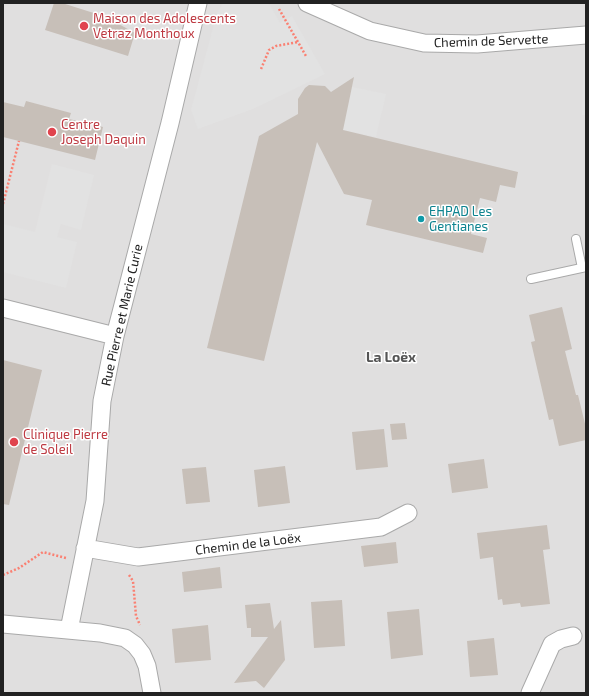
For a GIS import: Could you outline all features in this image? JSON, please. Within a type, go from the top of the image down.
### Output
[{"type":"street","name":"Rue Pierre et Marie Curie","points":[[69,630],[95,501],[104,386],[115,336],[170,123],[198,3]]},
{"type":"street","name":"Chemin de Servette","points":[[307,3],[370,31],[424,43],[477,44],[586,35]]},
{"type":"street","points":[[3,308],[115,336]]},
{"type":"street","name":"Chemin de la Loëx","points":[[84,555],[138,557],[381,527],[408,513]]},
{"type":"street","points":[[3,624],[114,635],[125,638],[135,645],[142,654],[147,666],[152,693]]},
{"type":"street","points":[[530,693],[552,644],[561,639],[573,636]]},
{"type":"lane","points":[[531,279],[584,268],[576,239]]},
{"type":"path","points":[[279,9],[306,56]]},
{"type":"path","points":[[261,69],[269,50],[276,46],[298,42]]},
{"type":"path","points":[[3,204],[19,141]]},
{"type":"path","points":[[3,576],[19,568],[43,552],[84,555]]},
{"type":"path","points":[[124,572],[128,574],[133,582],[136,616],[142,628]]},
{"type":"shaded area","points":[[3,3],[586,3],[586,693],[3,693]]},
{"type":"shaded area","points":[[223,3],[267,3],[270,5],[280,23],[292,16],[325,74],[253,109],[198,129],[191,110],[217,13]]},
{"type":"shaded area","points":[[584,47],[586,47],[586,115],[582,115]]},
{"type":"shaded area","points":[[352,87],[386,94],[376,137],[343,130]]},
{"type":"shaded area","points":[[52,164],[94,175],[81,230],[61,224],[57,237],[77,242],[66,288],[3,272],[3,224],[35,232]]},
{"type":"building","name":"Maison des Adolescents Vetraz Monthoux","points":[[54,3],[62,3],[116,20],[115,22],[135,33],[128,56],[45,30]]},
{"type":"building","name":"EHPAD Les Gentianes","points":[[354,77],[343,130],[518,172],[515,188],[500,185],[496,202],[480,198],[471,234],[487,238],[483,253],[366,225],[372,200],[344,194],[317,142],[264,361],[207,348],[259,136],[298,114],[298,99],[305,88],[309,85],[325,86],[331,92]]},
{"type":"building","name":"Centre Joseph Daquin","points":[[26,101],[71,113],[69,119],[103,127],[95,160],[3,137],[3,102],[24,107]]},
{"type":"building","points":[[562,307],[572,349],[565,351],[586,428],[586,440],[559,446],[553,419],[549,420],[531,342],[535,341],[529,315]]},
{"type":"building","name":"Clinique Pierre de Soleil","points":[[3,360],[42,370],[9,505],[3,504]]},
{"type":"building","points":[[405,423],[407,439],[392,440],[390,424]]},
{"type":"building","points":[[384,429],[388,467],[356,470],[352,432]]},
{"type":"building","points":[[484,459],[488,488],[452,493],[448,464]]},
{"type":"building","points":[[285,466],[290,503],[258,507],[254,470]]},
{"type":"building","points":[[206,467],[210,502],[186,504],[182,469]]},
{"type":"building","points":[[547,525],[550,549],[543,550],[550,604],[521,607],[520,603],[503,605],[502,599],[498,600],[493,557],[480,559],[477,533]]},
{"type":"building","points":[[396,542],[398,563],[364,567],[361,546]]},
{"type":"building","points":[[220,567],[222,588],[184,592],[182,572]]},
{"type":"building","points":[[342,600],[345,646],[314,648],[311,602]]},
{"type":"building","points":[[270,603],[274,629],[281,620],[285,660],[264,688],[256,681],[234,683],[268,637],[251,637],[251,628],[247,628],[245,605]]},
{"type":"building","points":[[419,609],[423,655],[391,659],[387,612]]},
{"type":"building","points":[[208,625],[211,660],[175,663],[172,629]]},
{"type":"building","points":[[494,638],[498,675],[470,677],[467,641]]},
{"type":"place","name":"Maison des Adolescents Vetraz Monthoux","points":[[84,26]]},
{"type":"place","name":"Centre Joseph Daquin","points":[[52,132]]},
{"type":"place","name":"EHPAD Les Gentianes","points":[[421,219]]},
{"type":"place","name":"Clinique Pierre de Soleil","points":[[14,442]]},
{"type":"district","name":"La Loëx","points":[[391,357]]}]
